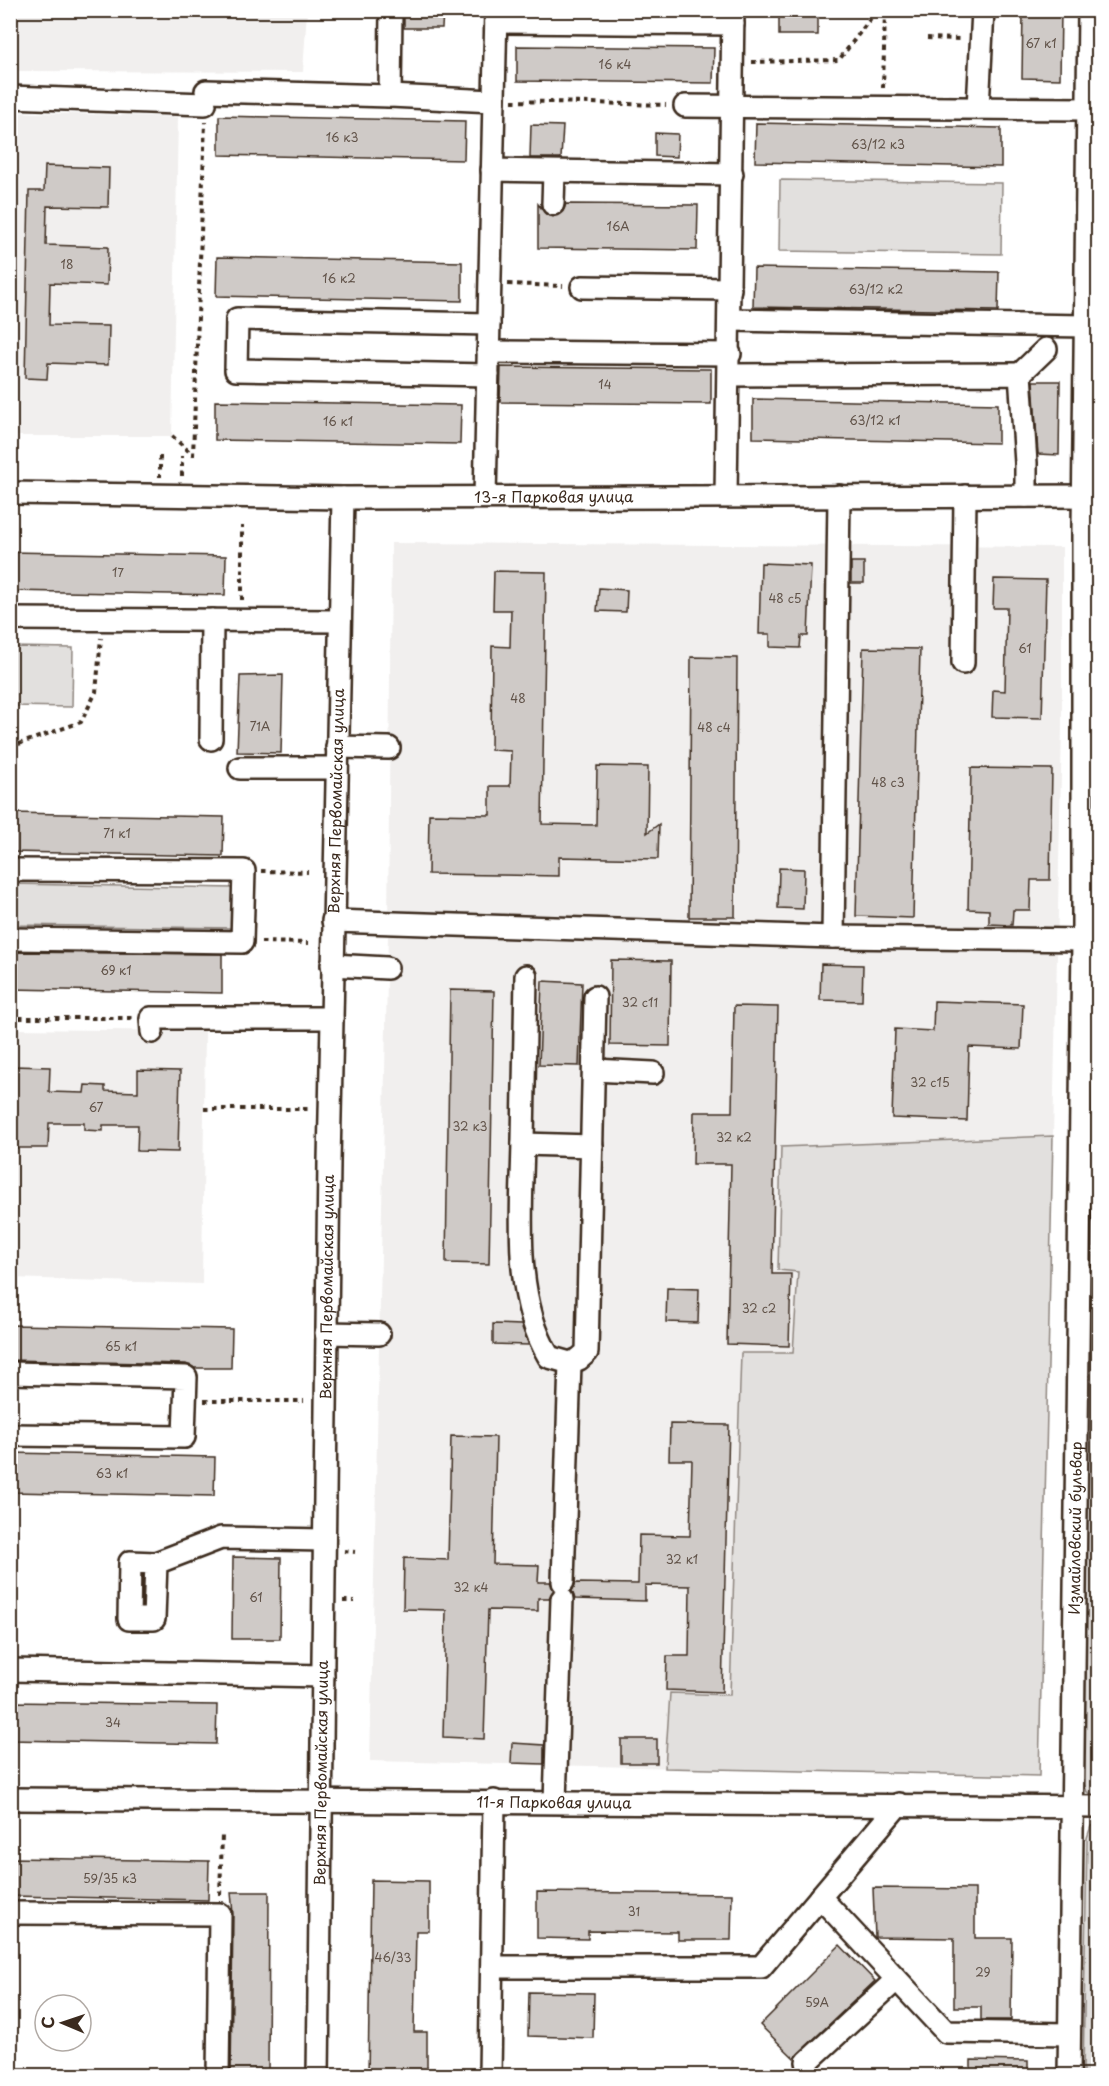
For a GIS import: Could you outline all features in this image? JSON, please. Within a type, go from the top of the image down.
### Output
[{"type":"street","points":[[390,96],[391,10]]},
{"type":"street","points":[[978,108],[983,10]]},
{"type":"street","name":"Измайловский бульвар","points":[[1069,2076],[1083,940],[1091,496],[1086,326],[1089,10]]},
{"type":"street","points":[[485,497],[496,16],[733,17],[726,495]]},
{"type":"street","points":[[10,98],[390,96],[494,101]]},
{"type":"street","points":[[685,106],[882,106],[1087,110]]},
{"type":"street","points":[[492,170],[732,174]]},
{"type":"street","points":[[553,204],[554,172]]},
{"type":"street","points":[[582,287],[730,289]]},
{"type":"street","points":[[488,375],[236,370],[237,319],[489,324]]},
{"type":"street","points":[[730,320],[1086,326]]},
{"type":"street","points":[[488,352],[729,364],[1020,374],[1046,349]]},
{"type":"street","points":[[1020,374],[1026,496]]},
{"type":"street","name":"13-я Парковая улица","points":[[10,493],[342,498],[726,495],[1091,496]]},
{"type":"street","points":[[833,937],[839,496]]},
{"type":"street","points":[[963,663],[965,496]]},
{"type":"street","name":"Верхняя Первомайская улица","points":[[318,2076],[326,1333],[342,498]]},
{"type":"street","points":[[10,619],[340,621]]},
{"type":"street","points":[[211,739],[212,620]]},
{"type":"street","points":[[240,768],[337,758],[389,748]]},
{"type":"street","points":[[10,870],[244,871],[242,942],[10,939]]},
{"type":"street","points":[[333,921],[833,937],[1083,940]]},
{"type":"street","points":[[332,965],[387,968]]},
{"type":"street","points":[[526,976],[522,1232],[525,1280],[538,1338],[549,1357],[570,1364],[586,1352],[595,997]]},
{"type":"street","points":[[152,1025],[332,1018]]},
{"type":"street","points":[[594,1070],[654,1072]]},
{"type":"street","points":[[523,1144],[592,1146]]},
{"type":"street","points":[[326,1333],[379,1334]]},
{"type":"street","points":[[555,1801],[570,1364]]},
{"type":"street","points":[[10,1373],[186,1377],[184,1437],[10,1435]]},
{"type":"street","points":[[156,1563],[221,1538],[324,1540]]},
{"type":"street","points":[[10,1670],[323,1676]]},
{"type":"street","name":"11-я Парковая улица","points":[[10,1799],[555,1801],[1098,1807]]},
{"type":"street","points":[[490,2076],[494,1801]]},
{"type":"street","points":[[492,1967],[761,1967],[899,1804]]},
{"type":"street","points":[[820,1897],[946,2032],[1069,2034]]},
{"type":"street","points":[[10,1913],[220,1914],[218,2076]]},
{"type":"street","points":[[807,2062],[896,1980]]},
{"type":"path","points":[[733,62],[839,60],[877,10]]},
{"type":"path","points":[[882,106],[885,10]]},
{"type":"path","points":[[927,38],[982,39]]},
{"type":"path","points":[[172,436],[193,456],[205,98]]},
{"type":"path","points":[[494,101],[685,106]]},
{"type":"path","points":[[490,283],[582,287]]},
{"type":"path","points":[[160,456],[160,477],[182,477],[182,456]]},
{"type":"path","points":[[242,526],[242,620]]},
{"type":"path","points":[[10,747],[81,723],[96,692],[103,620]]},
{"type":"path","points":[[244,871],[309,872]]},
{"type":"path","points":[[242,942],[308,943]]},
{"type":"path","points":[[10,1017],[152,1025]]},
{"type":"path","points":[[204,1109],[308,1109]]},
{"type":"path","points":[[185,1402],[304,1401]]},
{"type":"path","points":[[220,1914],[222,1834]]},
{"type":"shaded area","points":[[11,10],[307,11],[303,72],[11,71]]},
{"type":"shaded area","points":[[11,112],[178,117],[172,436],[11,436]]},
{"type":"shaded area","points":[[780,180],[1002,183],[1001,254],[779,251]]},
{"type":"shaded area","points":[[391,543],[1062,547],[1062,727],[1039,1776],[370,1761],[388,934]]},
{"type":"shaded area","points":[[1098,634],[1097,1796],[1087,1792],[1083,1780]]},
{"type":"shaded area","points":[[11,647],[73,648],[72,707],[11,706]]},
{"type":"shaded area","points":[[11,884],[235,888],[234,928],[11,925]]},
{"type":"shaded area","points":[[11,1029],[205,1031],[202,1284],[11,1278]]},
{"type":"shaded area","points":[[1053,1136],[1039,1776],[665,1768],[670,1693],[730,1695],[741,1353],[793,1353],[798,1272],[778,1270],[781,1147]]},
{"type":"shaded area","points":[[1098,1823],[1098,2075],[1083,2075],[1087,1838],[1091,1826]]},
{"type":"building","points":[[404,10],[443,10],[442,28],[404,28]]},
{"type":"building","points":[[779,10],[818,10],[818,35],[779,35]]},
{"type":"building","points":[[1023,10],[1061,10],[1060,79],[1022,78]]},
{"type":"building","points":[[517,46],[714,48],[713,83],[517,81]]},
{"type":"building","points":[[219,116],[465,121],[464,160],[219,155]]},
{"type":"building","points":[[756,123],[1001,128],[1001,167],[755,162]]},
{"type":"building","points":[[531,125],[563,126],[561,158],[530,158]]},
{"type":"building","points":[[655,133],[678,134],[677,157],[655,156]]},
{"type":"building","points":[[45,166],[109,168],[108,207],[47,206],[46,245],[108,247],[107,285],[50,283],[49,325],[109,326],[108,365],[48,363],[47,379],[25,378],[29,191],[44,191]]},
{"type":"building","points":[[538,204],[546,214],[553,217],[563,211],[566,204],[698,205],[697,250],[538,248]]},
{"type":"building","points":[[217,257],[462,262],[462,301],[216,296]]},
{"type":"building","points":[[754,268],[999,272],[998,311],[753,307]]},
{"type":"building","points":[[501,367],[711,369],[711,404],[500,402]]},
{"type":"building","points":[[1033,381],[1060,381],[1059,455],[1038,454]]},
{"type":"building","points":[[753,399],[998,404],[998,443],[753,438]]},
{"type":"building","points":[[215,401],[461,405],[460,444],[215,440]]},
{"type":"building","points":[[10,552],[226,556],[225,595],[10,591]]},
{"type":"building","points":[[851,562],[864,562],[864,583],[851,583]]},
{"type":"building","points":[[761,563],[811,565],[808,636],[801,636],[800,648],[770,647],[770,634],[759,634]]},
{"type":"building","points":[[494,571],[546,572],[542,824],[596,825],[597,766],[648,767],[647,833],[659,824],[658,859],[559,857],[559,876],[428,874],[429,814],[490,815],[490,786],[510,786],[511,751],[491,750],[492,646],[510,647],[511,610],[493,610]]},
{"type":"building","points":[[994,579],[1046,580],[1042,718],[992,717],[993,690],[1005,691],[1007,608],[993,608]]},
{"type":"building","points":[[599,588],[627,590],[626,612],[597,611]]},
{"type":"building","points":[[863,648],[920,649],[913,918],[856,916]]},
{"type":"building","points":[[691,657],[737,658],[735,917],[689,917]]},
{"type":"building","points":[[283,675],[281,753],[237,752],[240,676]]},
{"type":"building","points":[[971,768],[1052,769],[1050,880],[1031,880],[1030,910],[1013,910],[1012,925],[989,924],[989,910],[968,909]]},
{"type":"building","points":[[10,813],[224,817],[223,856],[10,852]]},
{"type":"building","points":[[779,868],[804,869],[803,909],[778,908]]},
{"type":"building","points":[[10,952],[222,954],[222,993],[10,989]]},
{"type":"building","points":[[611,960],[671,961],[670,1046],[610,1045]]},
{"type":"building","points":[[821,964],[863,965],[862,1001],[820,1000]]},
{"type":"building","points":[[542,981],[582,983],[579,1066],[539,1065]]},
{"type":"building","points":[[450,990],[494,991],[489,1264],[446,1263]]},
{"type":"building","points":[[934,1001],[1023,1004],[1021,1049],[969,1047],[967,1121],[892,1118],[895,1029],[933,1031]]},
{"type":"building","points":[[734,1006],[778,1007],[772,1274],[791,1274],[789,1346],[727,1344],[731,1164],[693,1164],[694,1112],[732,1112]]},
{"type":"building","points":[[13,1066],[50,1067],[49,1092],[84,1093],[85,1085],[105,1086],[105,1091],[138,1092],[138,1070],[180,1071],[178,1152],[137,1151],[138,1125],[103,1125],[103,1131],[84,1130],[84,1123],[49,1123],[48,1148],[11,1148]]},
{"type":"building","points":[[667,1288],[699,1289],[698,1323],[666,1322]]},
{"type":"building","points":[[493,1324],[521,1325],[529,1345],[493,1344]]},
{"type":"building","points":[[10,1325],[232,1329],[231,1368],[194,1368],[186,1364],[10,1360]]},
{"type":"building","points":[[670,1424],[729,1425],[722,1692],[666,1690],[667,1656],[689,1656],[690,1586],[645,1585],[645,1601],[575,1599],[572,1591],[576,1583],[638,1584],[639,1535],[690,1536],[692,1460],[669,1460]]},
{"type":"building","points":[[451,1436],[496,1437],[493,1564],[539,1565],[538,1582],[550,1582],[554,1590],[549,1598],[538,1598],[538,1611],[488,1610],[484,1739],[443,1737],[446,1610],[403,1609],[404,1558],[448,1560]]},
{"type":"building","points":[[10,1453],[215,1457],[214,1496],[10,1492]]},
{"type":"building","points":[[233,1557],[281,1558],[280,1639],[232,1639]]},
{"type":"building","points":[[10,1702],[217,1705],[216,1744],[10,1740]]},
{"type":"building","points":[[621,1739],[657,1739],[657,1763],[621,1763]]},
{"type":"building","points":[[512,1743],[544,1745],[544,1764],[511,1763]]},
{"type":"building","points":[[10,1858],[209,1861],[208,1900],[10,1896]]},
{"type":"building","points":[[371,1880],[429,1881],[429,1931],[416,1931],[414,2032],[427,2032],[427,2076],[368,2076]]},
{"type":"building","points":[[873,1888],[975,1889],[975,1938],[1012,1938],[1011,2020],[981,2020],[981,2007],[954,2007],[954,1938],[875,1937]]},
{"type":"building","points":[[231,1892],[269,1892],[268,2076],[231,2076],[233,1914]]},
{"type":"building","points":[[537,1892],[732,1894],[731,1940],[678,1940],[678,1932],[588,1931],[588,1939],[537,1938]]},
{"type":"building","points":[[840,1945],[875,1981],[794,2058],[760,2025]]},
{"type":"building","points":[[529,1992],[594,1993],[593,2038],[528,2036]]},
{"type":"building","points":[[971,2060],[1028,2061],[1028,2076],[971,2076]]}]
